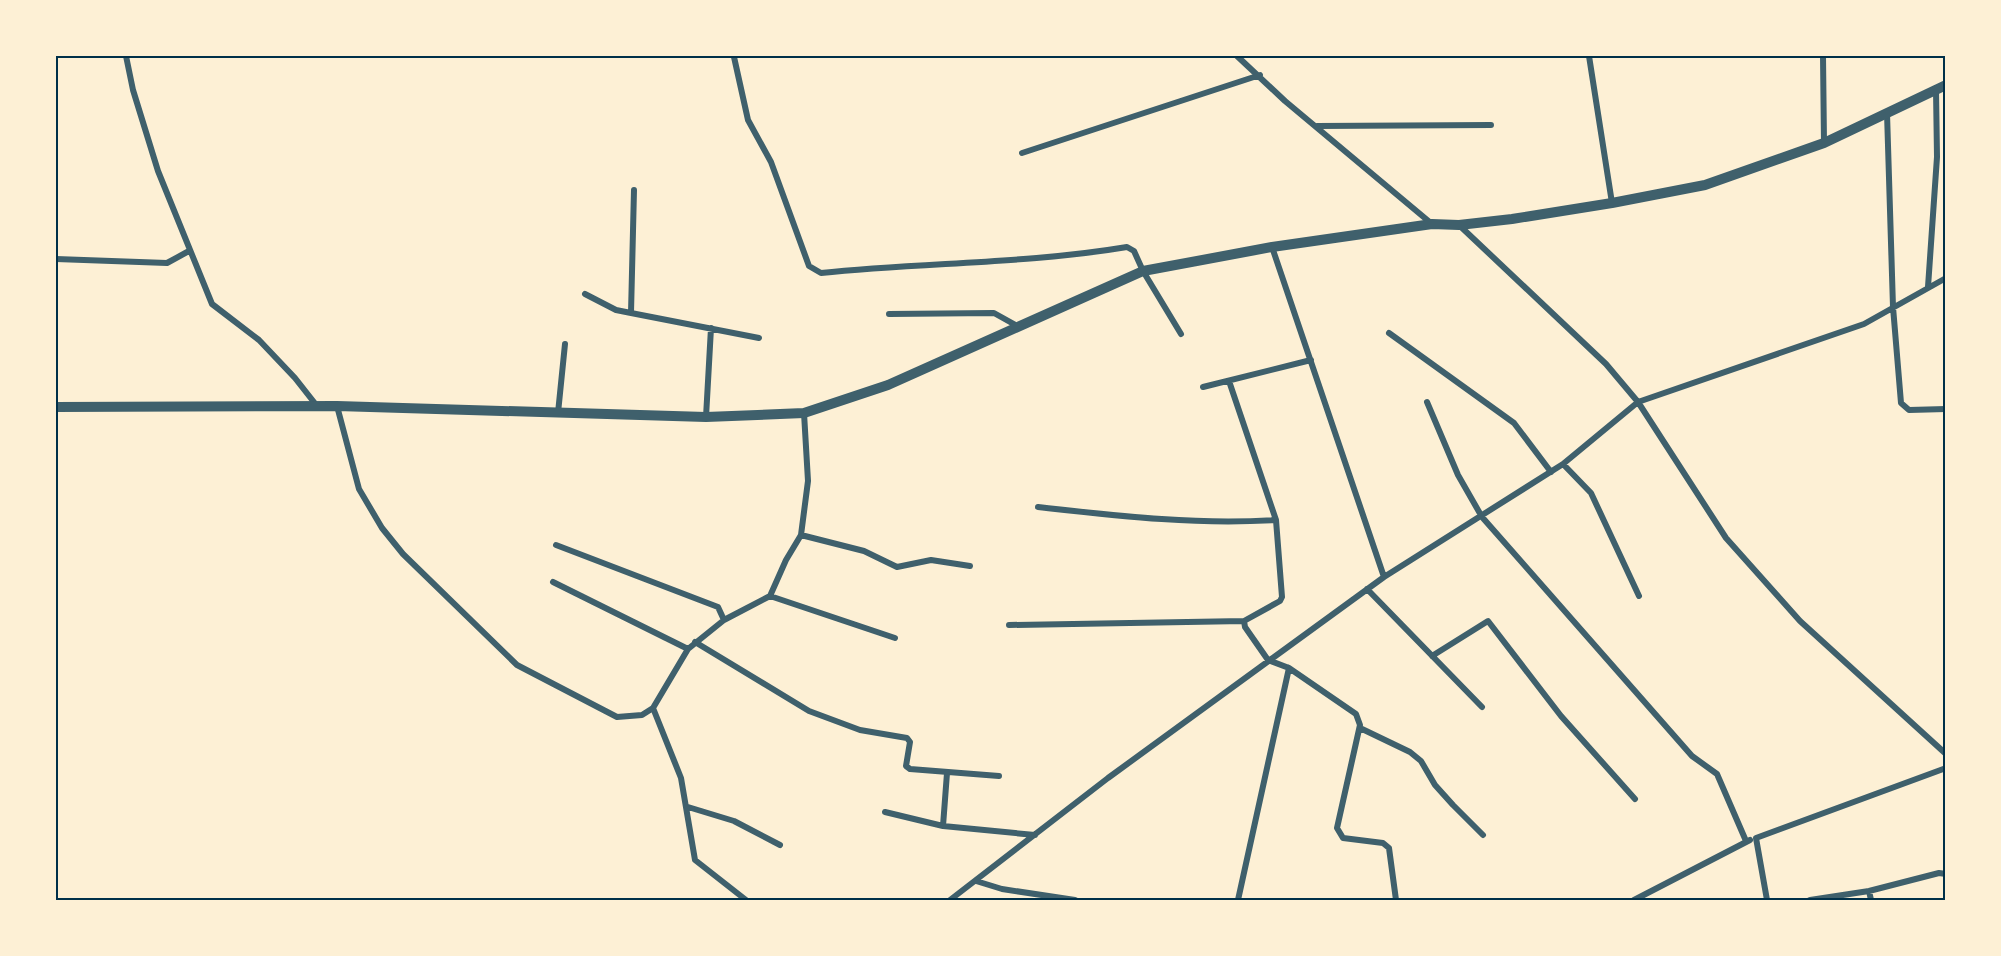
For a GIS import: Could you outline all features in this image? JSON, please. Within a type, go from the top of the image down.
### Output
[{"type":"street","points":[[126,56],[133,90],[158,171],[212,304],[259,340],[295,378],[318,407]]},
{"type":"street","points":[[1237,56],[1432,224]]},
{"type":"street","points":[[1589,56],[1612,203]]},
{"type":"street","points":[[1823,56],[1824,143]]},
{"type":"street","points":[[734,57],[748,120],[771,162],[809,266],[815,271],[821,273],[902,265],[1041,258],[1127,248],[1134,251],[1143,271],[1180,334]]},
{"type":"street","points":[[1022,153],[1260,75]]},
{"type":"street","points":[[56,407],[337,406],[706,417],[804,413],[888,385],[1143,271],[1272,247],[1432,224],[1460,225],[1612,203],[1705,185],[1824,143],[1941,87],[1929,287]]},
{"type":"street","points":[[1887,113],[1893,308],[1903,408],[1946,409]]},
{"type":"street","points":[[1316,126],[1491,125]]},
{"type":"street","points":[[631,314],[634,190]]},
{"type":"street","points":[[1460,225],[1606,364],[1638,402],[1725,538],[1800,621],[1946,754]]},
{"type":"street","points":[[1272,247],[1384,577]]},
{"type":"street","points":[[56,259],[167,263],[189,251]]},
{"type":"street","points":[[950,900],[1268,660],[1384,577],[1563,464],[1638,402],[1864,324],[1946,278]]},
{"type":"street","points":[[585,294],[616,310],[631,314],[759,338]]},
{"type":"street","points":[[889,314],[994,313],[1019,327]]},
{"type":"street","points":[[706,417],[711,328]]},
{"type":"street","points":[[1389,333],[1514,423],[1551,472]]},
{"type":"street","points":[[558,414],[565,344]]},
{"type":"street","points":[[1203,387],[1311,360]]},
{"type":"street","points":[[1009,625],[1245,621],[1280,601],[1282,597],[1276,520],[1229,381]]},
{"type":"street","points":[[1427,402],[1458,475],[1482,517],[1692,756],[1718,774],[1746,842]]},
{"type":"street","points":[[337,406],[359,489],[382,528],[403,554],[517,665],[617,717],[642,715],[653,708],[687,649],[694,642],[723,620],[770,596],[786,560],[801,535],[808,481],[804,413]]},
{"type":"street","points":[[1563,464],[1591,494],[1639,596]]},
{"type":"street","points":[[1038,507],[1153,520],[1218,523],[1276,520]]},
{"type":"street","points":[[801,535],[864,551],[897,567],[931,560],[970,566]]},
{"type":"street","points":[[556,545],[718,607],[722,611],[723,620]]},
{"type":"street","points":[[553,582],[687,649]]},
{"type":"street","points":[[1367,589],[1482,707]]},
{"type":"street","points":[[770,596],[894,638]]},
{"type":"street","points":[[1245,621],[1245,627],[1268,660],[1289,668],[1356,714],[1360,728],[1338,828],[1343,838],[1383,843],[1389,848],[1396,900]]},
{"type":"street","points":[[1432,656],[1488,621],[1561,717],[1635,799]]},
{"type":"street","points":[[694,642],[816,715],[860,730],[907,738],[910,742],[906,766],[910,770],[999,776]]},
{"type":"street","points":[[1238,900],[1289,668]]},
{"type":"street","points":[[653,708],[681,778],[688,807],[695,860],[746,900]]},
{"type":"street","points":[[1360,728],[1410,752],[1421,761],[1447,798],[1483,835]]},
{"type":"street","points":[[1634,900],[1746,842],[1946,768]]},
{"type":"street","points":[[943,826],[947,772]]},
{"type":"street","points":[[688,807],[734,821],[780,845]]},
{"type":"street","points":[[885,813],[943,826],[1035,835]]},
{"type":"street","points":[[1756,838],[1767,900]]},
{"type":"street","points":[[1810,900],[1869,891],[1939,873],[1946,874]]},
{"type":"street","points":[[976,881],[1002,890],[1075,900]]},
{"type":"street","points":[[1869,891],[1871,900]]}]
